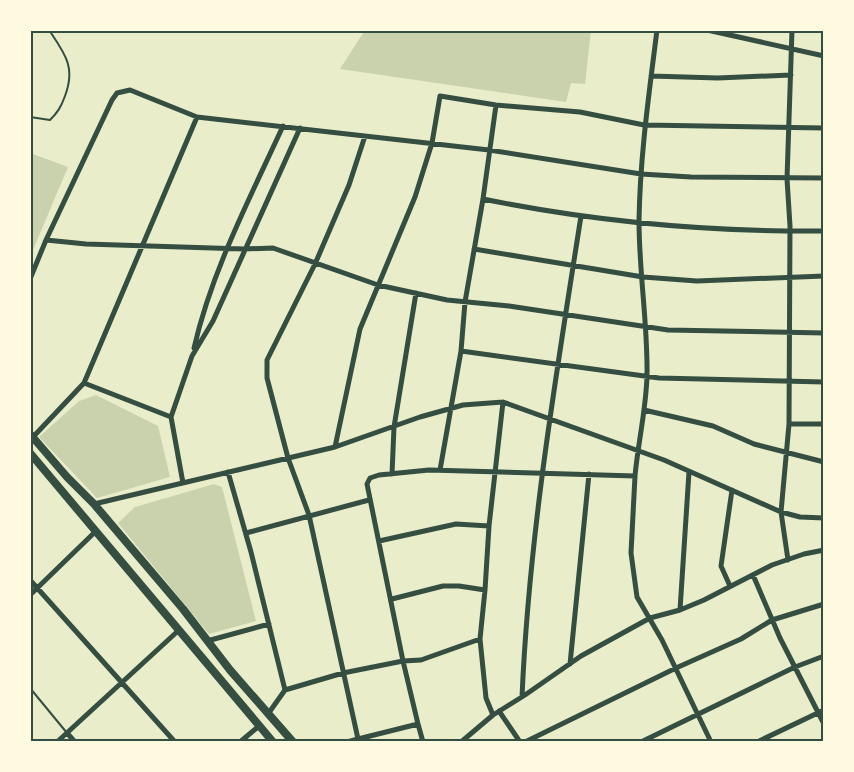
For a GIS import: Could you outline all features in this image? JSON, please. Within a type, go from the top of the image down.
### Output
[{"type":"main road","points":[[32,436],[94,504],[292,742]]},
{"type":"main road","points":[[30,453],[273,742]]},
{"type":"street","points":[[657,30],[644,125],[641,174],[639,223],[647,377],[637,451],[631,553],[637,597],[676,668],[711,742]]},
{"type":"street","points":[[707,30],[824,56]]},
{"type":"street","points":[[788,560],[782,512],[789,424],[790,231],[787,179],[792,30]]},
{"type":"street","points":[[651,76],[718,78],[791,75]]},
{"type":"street","points":[[30,279],[112,100],[117,93],[130,90],[197,117],[489,150],[641,174],[691,177],[824,178]]},
{"type":"street","points":[[335,447],[360,329],[415,197],[432,143],[440,96],[496,105],[580,112],[644,125],[824,129]]},
{"type":"street","points":[[441,470],[461,351],[465,302],[496,105]]},
{"type":"street","points":[[32,436],[84,383],[197,117]]},
{"type":"street","points":[[183,483],[171,417],[192,356],[201,317],[227,248],[283,126]]},
{"type":"street","points":[[192,356],[213,321],[300,128]]},
{"type":"street","points":[[358,739],[309,515],[288,458],[267,378],[267,360],[315,264],[350,185],[365,136]]},
{"type":"street","points":[[483,199],[533,210],[676,227],[824,231]]},
{"type":"street","points":[[522,697],[525,622],[542,473],[581,216]]},
{"type":"street","points":[[46,240],[86,244],[273,248],[378,285],[465,302],[566,314],[668,330],[824,333]]},
{"type":"street","points":[[474,249],[643,277],[697,281],[824,276]]},
{"type":"street","points":[[392,474],[394,426],[416,293]]},
{"type":"street","points":[[461,351],[647,377],[824,382]]},
{"type":"street","points":[[84,383],[171,417]]},
{"type":"street","points":[[493,715],[486,698],[480,639],[486,590],[489,526],[503,402]]},
{"type":"street","points":[[94,504],[335,447],[462,405],[503,402],[637,451],[782,512],[800,517],[824,518]]},
{"type":"street","points":[[644,410],[713,426],[754,444],[824,462]]},
{"type":"street","points":[[789,424],[824,424]]},
{"type":"street","points":[[423,742],[403,661],[392,599],[369,500],[367,484],[370,478],[441,470],[635,476]]},
{"type":"street","points":[[228,472],[246,532],[285,690]]},
{"type":"street","points":[[680,610],[689,472]]},
{"type":"street","points":[[570,664],[589,474]]},
{"type":"street","points":[[730,586],[721,566],[732,490]]},
{"type":"street","points":[[246,532],[369,500]]},
{"type":"street","points":[[379,541],[456,524],[489,526]]},
{"type":"street","points":[[30,595],[96,531]]},
{"type":"street","points":[[461,742],[493,715],[570,664],[650,618],[680,610],[788,560],[824,550]]},
{"type":"street","points":[[753,575],[795,667],[821,711],[824,724]]},
{"type":"street","points":[[30,580],[175,742]]},
{"type":"street","points":[[392,599],[443,586],[486,590]]},
{"type":"street","points":[[525,742],[676,668],[741,639],[772,620],[824,604]]},
{"type":"street","points":[[207,641],[269,624]]},
{"type":"street","points":[[57,742],[179,630]]},
{"type":"street","points":[[268,714],[285,690],[343,673],[403,661],[421,660],[480,639]]},
{"type":"street","points":[[641,742],[795,667],[824,656]]},
{"type":"street","points":[[499,711],[520,742]]},
{"type":"street","points":[[757,742],[821,711]]},
{"type":"street","points":[[347,742],[418,724]]},
{"type":"street","points":[[240,742],[259,726]]},
{"type":"street","points":[[67,733],[75,742]]},
{"type":"lane","points":[[30,117],[50,120],[59,111],[71,80],[69,63],[49,30]]},
{"type":"lane","points":[[30,688],[67,733]]},
{"type":"green space","points":[[365,30],[591,30],[585,84],[571,83],[566,102],[340,69]]},
{"type":"green space","points":[[30,153],[68,167],[30,257]]},
{"type":"green space","points":[[96,395],[158,426],[170,477],[97,498],[39,437],[79,401]]},
{"type":"green space","points":[[214,484],[222,487],[256,621],[209,634],[118,523],[135,507]]}]
